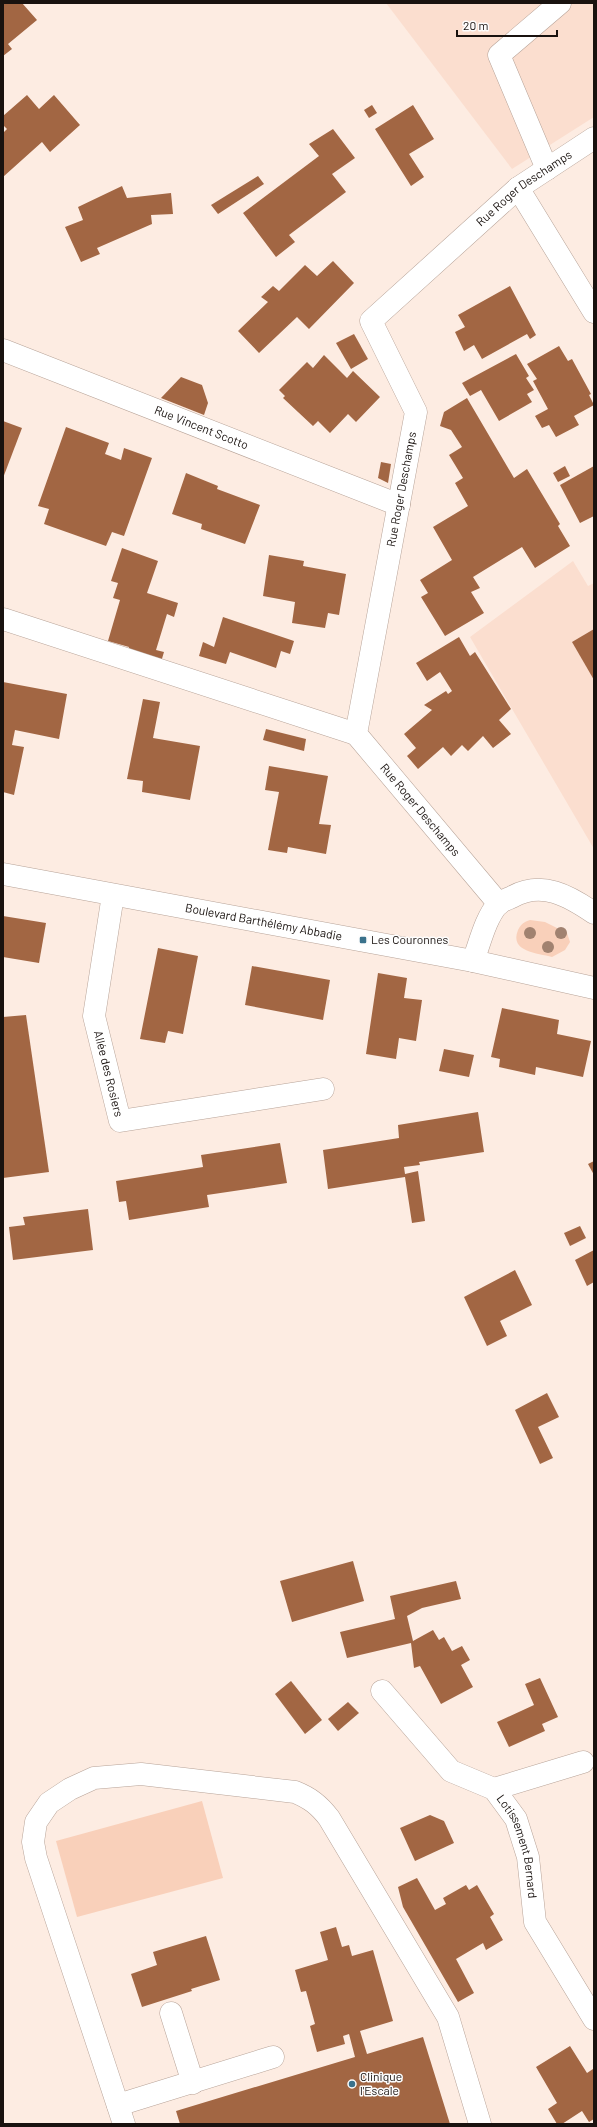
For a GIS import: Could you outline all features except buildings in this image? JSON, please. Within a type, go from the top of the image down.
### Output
[{"type":"street","points":[[547,169],[499,55],[560,3]]},
{"type":"street","name":"Rue Roger Deschamps","points":[[499,904],[356,734],[416,412],[371,321],[518,188],[594,138]]},
{"type":"street","points":[[518,188],[594,312]]},
{"type":"street","name":"Rue Vincent Scotto","points":[[3,350],[399,505]]},
{"type":"street","points":[[3,619],[356,734]]},
{"type":"street","name":"Boulevard Barthélémy Abbadie","points":[[3,874],[474,961],[594,988]]},
{"type":"street","points":[[474,961],[486,925],[499,904],[522,891],[550,890],[578,902],[594,913]]},
{"type":"street","name":"Allée des Rosiers","points":[[113,895],[94,1016],[120,1121],[323,1089]]},
{"type":"street","name":"Lotissement Bernard","points":[[382,1691],[451,1770],[494,1789],[516,1819],[528,1857],[535,1922],[594,2019]]},
{"type":"street","points":[[494,1789],[583,1762]]},
{"type":"street","points":[[273,2057],[193,2083],[121,2115],[36,1858],[33,1842],[36,1822],[49,1803],[70,1789],[94,1778],[141,1774],[295,1792],[308,1797],[319,1805],[329,1818],[448,2017],[480,2124]]},
{"type":"street","points":[[171,2013],[193,2083]]},
{"type":"shaded area","points":[[386,3],[594,3],[594,117],[512,169]]},
{"type":"shaded area","points":[[573,561],[588,586],[594,583],[594,849],[470,637]]},
{"type":"shaded area","points":[[530,920],[545,922],[567,933],[570,942],[565,950],[552,957],[526,950],[521,947],[516,937],[518,930],[520,926]]},
{"type":"shaded area","points":[[202,1801],[223,1878],[77,1917],[56,1841]]},
{"type":"place","name":"Les Couronnes","points":[[363,940]]},
{"type":"place","name":"Clinique l'Escale","points":[[352,2084]]}]
